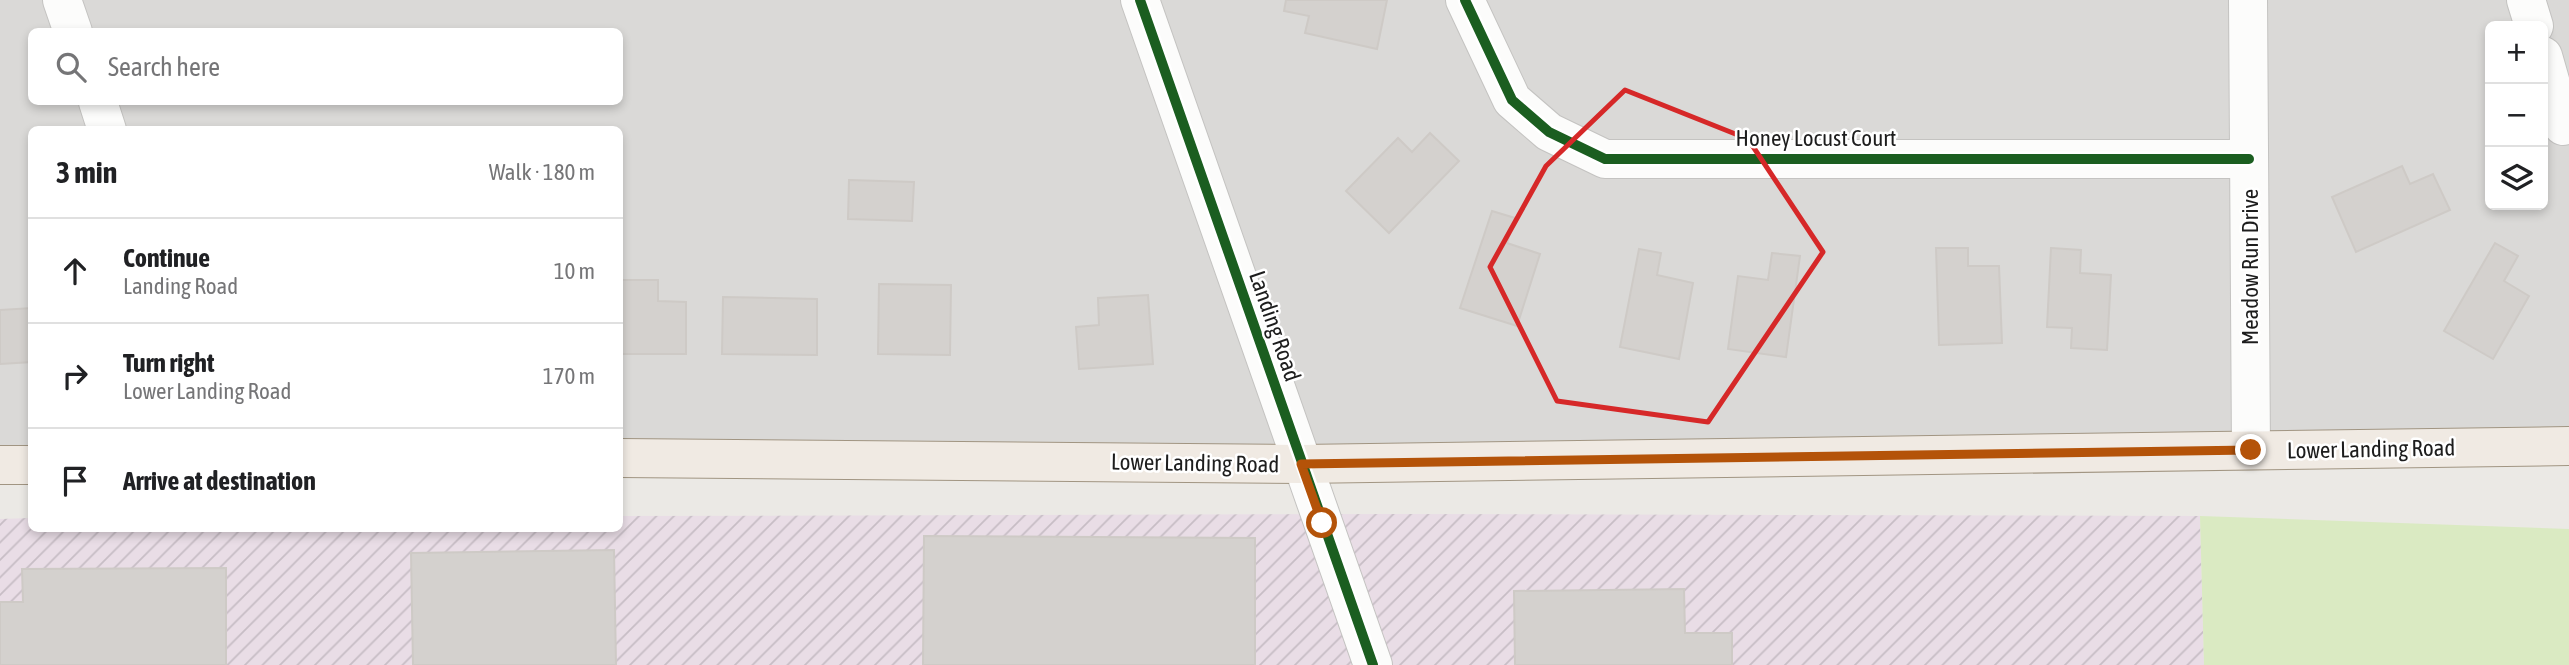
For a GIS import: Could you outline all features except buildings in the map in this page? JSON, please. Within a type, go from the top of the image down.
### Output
[{"type":"main road","name":"Lower Landing Road","points":[[623,458],[1301,464],[2569,446]]},
{"type":"main road","points":[[0,465],[28,465]]},
{"type":"street","points":[[62,0],[72,28]]},
{"type":"street","name":"Landing Road","points":[[1140,0],[1373,665]]},
{"type":"street","name":"Honey Locust Court","points":[[1465,0],[1512,100],[1549,132],[1605,159],[2249,159]]},
{"type":"street","name":"Meadow Run Drive","points":[[2248,0],[2251,450]]},
{"type":"street","points":[[2526,0],[2532,21]]},
{"type":"street","points":[[2548,73],[2563,125]]},
{"type":"street","points":[[99,105],[106,126]]},
{"type":"highlighted area","points":[[1625,90],[1748,139],[1823,252],[1708,422],[1557,401],[1490,267],[1546,166]]},
{"type":"shaded area","points":[[0,0],[2569,0],[2569,449],[623,464],[623,126],[28,126],[28,465],[0,465]]},
{"type":"shaded area","points":[[623,516],[2200,516],[2204,665],[0,665],[0,519],[28,518],[28,532],[623,532]]},
{"type":"green space","points":[[2200,516],[2569,529],[2569,665],[2204,665]]},
{"type":"cycle path","points":[[1140,0],[1373,665]]},
{"type":"cycle path","points":[[1465,0],[1512,100],[1549,132],[1605,159],[2249,159]]},
{"type":"route","points":[[1322,523],[1301,464],[2251,450]]}]
